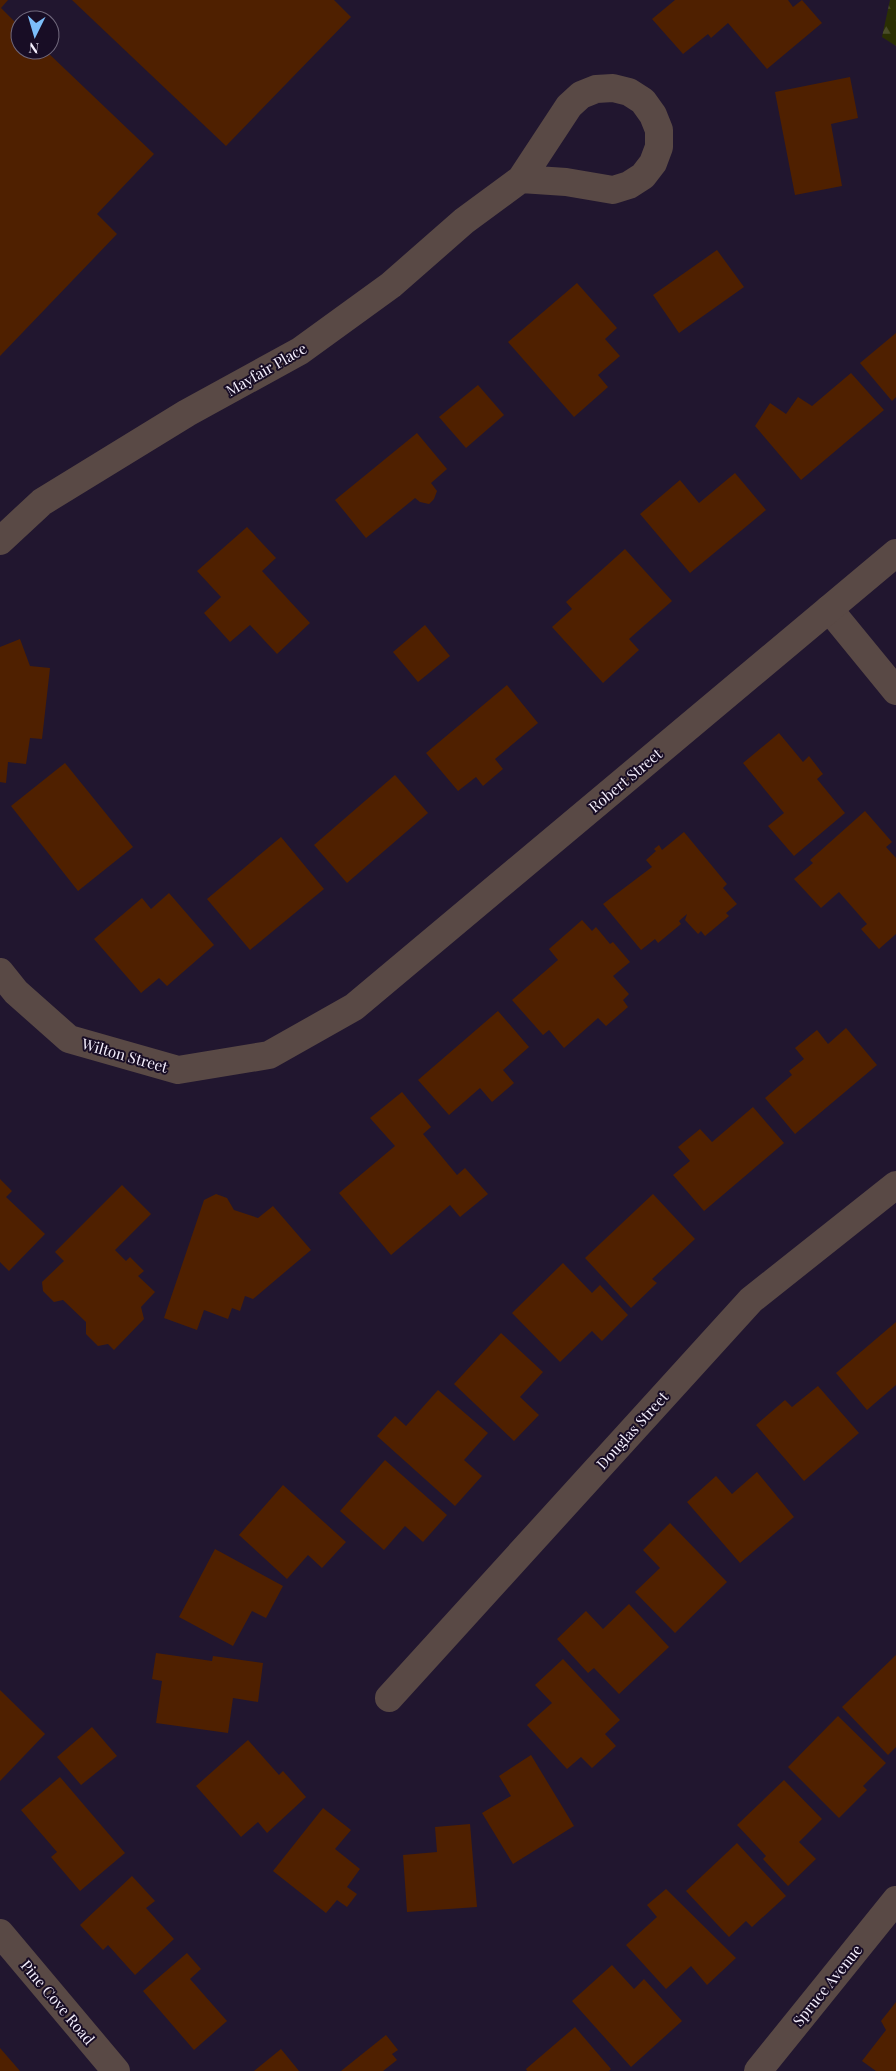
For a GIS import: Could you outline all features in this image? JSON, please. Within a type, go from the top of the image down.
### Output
[{"type":"street","name":"Mayfair Place","points":[[0,542],[42,502],[187,413],[300,351],[391,285],[464,221],[521,179],[569,106],[581,95],[596,89],[613,88],[630,92],[643,101],[653,115],[659,130],[659,147],[653,163],[643,176],[629,185],[613,190],[566,182],[521,179]]},
{"type":"street","name":"Robert Street","points":[[354,1007],[896,553]]},
{"type":"street","points":[[829,609],[896,690]]},
{"type":"street","name":"Wilton Street","points":[[0,972],[16,992],[69,1039],[178,1070],[269,1055],[354,1007]]},
{"type":"street","name":"Douglas Street","points":[[389,1698],[750,1300],[896,1186]]},
{"type":"street","name":"Spruce Avenue","points":[[758,2071],[896,1900]]},
{"type":"street","name":"Pine Cove Road","points":[[0,1933],[116,2071]]},
{"type":"green space","points":[[890,0],[896,0],[896,46],[882,37]]},
{"type":"building","points":[[0,0],[8,0],[1,8],[10,17],[10,60],[55,60],[154,154],[97,214],[117,234],[0,356]]},
{"type":"building","points":[[72,0],[334,0],[351,17],[226,146]]},
{"type":"building","points":[[675,0],[788,0],[793,7],[802,0],[822,23],[767,69],[728,23],[711,38],[708,34],[683,54],[652,19]]},
{"type":"building","points":[[850,77],[858,118],[831,124],[842,186],[795,195],[775,92]]},
{"type":"building","points":[[717,250],[744,287],[679,333],[653,295]]},
{"type":"building","points":[[577,283],[617,328],[605,339],[620,356],[598,375],[608,387],[574,417],[508,342]]},
{"type":"building","points":[[896,333],[896,397],[892,401],[860,363]]},
{"type":"building","points":[[851,373],[884,410],[801,480],[755,426],[770,403],[786,414],[798,397],[812,406]]},
{"type":"building","points":[[478,385],[504,415],[466,448],[439,417]]},
{"type":"building","points":[[417,433],[447,469],[431,483],[437,491],[434,499],[429,504],[420,502],[415,498],[366,538],[335,500]]},
{"type":"building","points":[[735,473],[766,510],[690,573],[640,514],[680,480],[699,503]]},
{"type":"building","points":[[247,527],[276,558],[262,571],[310,623],[277,654],[250,625],[230,642],[204,613],[221,597],[197,571]]},
{"type":"building","points":[[625,549],[672,601],[629,639],[639,650],[603,683],[552,627],[572,609],[566,602]]},
{"type":"building","points":[[425,625],[450,656],[418,682],[393,652]]},
{"type":"building","points":[[20,639],[30,666],[50,668],[42,739],[30,738],[26,764],[8,762],[6,783],[0,782],[0,647]]},
{"type":"building","points":[[507,685],[538,723],[495,759],[503,769],[483,786],[476,777],[458,791],[426,753]]},
{"type":"building","points":[[779,733],[803,762],[809,756],[823,774],[817,779],[845,813],[794,856],[768,826],[784,813],[743,763]]},
{"type":"building","points":[[65,763],[133,847],[78,891],[11,806]]},
{"type":"building","points":[[395,775],[428,813],[347,883],[314,845]]},
{"type":"building","points":[[865,811],[892,842],[886,847],[896,858],[896,934],[879,949],[861,929],[867,924],[839,892],[821,908],[794,879],[813,863],[810,860]]},
{"type":"building","points":[[684,832],[727,884],[723,888],[737,904],[726,913],[729,916],[705,936],[701,931],[698,934],[685,920],[687,914],[679,921],[681,924],[658,943],[655,939],[641,950],[603,904],[652,867],[646,860],[656,851],[654,849],[659,845],[662,850]]},
{"type":"building","points":[[281,837],[324,889],[250,950],[207,899]]},
{"type":"building","points":[[169,893],[214,945],[167,986],[159,978],[141,993],[94,939],[142,898],[151,909]]},
{"type":"building","points":[[582,920],[592,931],[596,927],[610,944],[613,942],[630,962],[613,976],[629,994],[623,1000],[628,1007],[606,1026],[598,1018],[564,1048],[549,1030],[543,1035],[512,1000],[558,960],[549,949]]},
{"type":"building","points":[[498,1011],[529,1047],[503,1070],[514,1083],[492,1102],[480,1088],[449,1115],[418,1080]]},
{"type":"building","points":[[846,1028],[877,1065],[795,1134],[765,1098],[792,1075],[789,1071],[804,1059],[795,1048],[817,1030],[828,1044]]},
{"type":"building","points":[[402,1092],[431,1127],[423,1134],[457,1175],[465,1168],[488,1194],[460,1217],[450,1205],[391,1255],[339,1193],[395,1146],[370,1118]]},
{"type":"building","points":[[753,1107],[784,1143],[704,1211],[673,1175],[690,1161],[678,1147],[700,1129],[712,1142]]},
{"type":"building","points":[[0,1179],[12,1191],[6,1197],[45,1234],[9,1271],[0,1262]]},
{"type":"building","points":[[122,1185],[151,1214],[115,1250],[126,1261],[130,1257],[144,1271],[138,1276],[155,1292],[141,1307],[144,1319],[114,1350],[108,1344],[98,1346],[86,1334],[86,1322],[63,1300],[54,1302],[43,1291],[42,1282],[64,1261],[55,1252]]},
{"type":"building","points":[[216,1194],[227,1198],[234,1210],[258,1218],[273,1206],[311,1250],[253,1299],[245,1296],[240,1311],[232,1308],[228,1319],[204,1310],[197,1330],[164,1318],[204,1200]]},
{"type":"building","points":[[653,1194],[695,1239],[652,1279],[657,1283],[631,1308],[585,1258]]},
{"type":"building","points":[[563,1263],[592,1293],[600,1285],[628,1315],[602,1341],[592,1331],[560,1362],[512,1313]]},
{"type":"building","points":[[896,1322],[896,1385],[867,1410],[836,1373]]},
{"type":"building","points":[[501,1333],[543,1372],[520,1397],[539,1415],[514,1441],[454,1384]]},
{"type":"building","points":[[818,1386],[859,1433],[804,1481],[756,1425],[785,1400],[792,1407]]},
{"type":"building","points":[[438,1390],[488,1433],[464,1460],[482,1476],[455,1506],[377,1436],[395,1416],[406,1426]]},
{"type":"building","points":[[385,1460],[447,1515],[423,1542],[405,1526],[384,1550],[340,1511]]},
{"type":"building","points":[[757,1472],[794,1517],[740,1563],[687,1502],[716,1476],[732,1494]]},
{"type":"building","points":[[283,1485],[346,1542],[322,1568],[308,1555],[287,1579],[239,1535]]},
{"type":"building","points":[[670,1523],[727,1582],[675,1633],[635,1592],[660,1568],[643,1550]]},
{"type":"building","points":[[215,1549],[283,1586],[266,1618],[252,1611],[233,1646],[179,1617]]},
{"type":"building","points":[[629,1604],[669,1647],[619,1694],[594,1668],[588,1673],[557,1639],[586,1611],[603,1629]]},
{"type":"building","points":[[156,1653],[212,1661],[213,1656],[263,1663],[258,1702],[233,1698],[228,1733],[156,1723],[162,1681],[152,1679]]},
{"type":"building","points":[[896,1655],[896,1747],[888,1755],[842,1707]]},
{"type":"building","points":[[563,1659],[620,1720],[605,1734],[616,1746],[592,1768],[581,1757],[567,1769],[527,1725],[552,1703],[535,1685]]},
{"type":"building","points":[[0,1690],[45,1734],[0,1781]]},
{"type":"building","points":[[838,1716],[886,1763],[863,1786],[867,1790],[839,1818],[788,1767]]},
{"type":"building","points":[[92,1727],[117,1756],[81,1785],[57,1757]]},
{"type":"building","points":[[248,1740],[279,1775],[283,1771],[306,1797],[267,1833],[258,1822],[241,1837],[196,1786]]},
{"type":"building","points":[[531,1755],[574,1826],[513,1864],[482,1813],[511,1796],[499,1776]]},
{"type":"building","points":[[60,1777],[125,1853],[80,1891],[51,1857],[57,1852],[21,1810]]},
{"type":"building","points":[[784,1780],[822,1819],[799,1842],[816,1859],[788,1886],[763,1859],[766,1856],[737,1825]]},
{"type":"building","points":[[323,1808],[351,1830],[335,1849],[360,1869],[347,1887],[357,1894],[347,1907],[337,1900],[326,1913],[273,1871]]},
{"type":"building","points":[[470,1824],[477,1907],[407,1912],[403,1855],[437,1852],[435,1827]]},
{"type":"building","points":[[737,1843],[786,1896],[752,1927],[746,1921],[729,1937],[686,1891]]},
{"type":"building","points":[[132,1876],[155,1901],[146,1908],[174,1939],[135,1975],[108,1945],[103,1950],[80,1925]]},
{"type":"building","points":[[666,1889],[736,1958],[707,1985],[691,1966],[666,1989],[626,1945],[657,1917],[647,1905]]},
{"type":"building","points":[[187,1953],[201,1969],[190,1979],[227,2021],[194,2050],[143,1991]]},
{"type":"building","points":[[612,1965],[634,1989],[644,1979],[682,2021],[631,2067],[572,2001]]},
{"type":"building","points":[[896,2002],[896,2071],[876,2071],[862,2061],[886,2030],[881,2021]]},
{"type":"building","points":[[575,2027],[611,2069],[609,2071],[527,2071],[526,2069]]},
{"type":"building","points":[[386,2035],[398,2050],[392,2054],[397,2060],[383,2071],[341,2071]]},
{"type":"building","points":[[0,2048],[20,2071],[0,2071]]},
{"type":"building","points":[[281,2049],[299,2071],[254,2071]]}]
